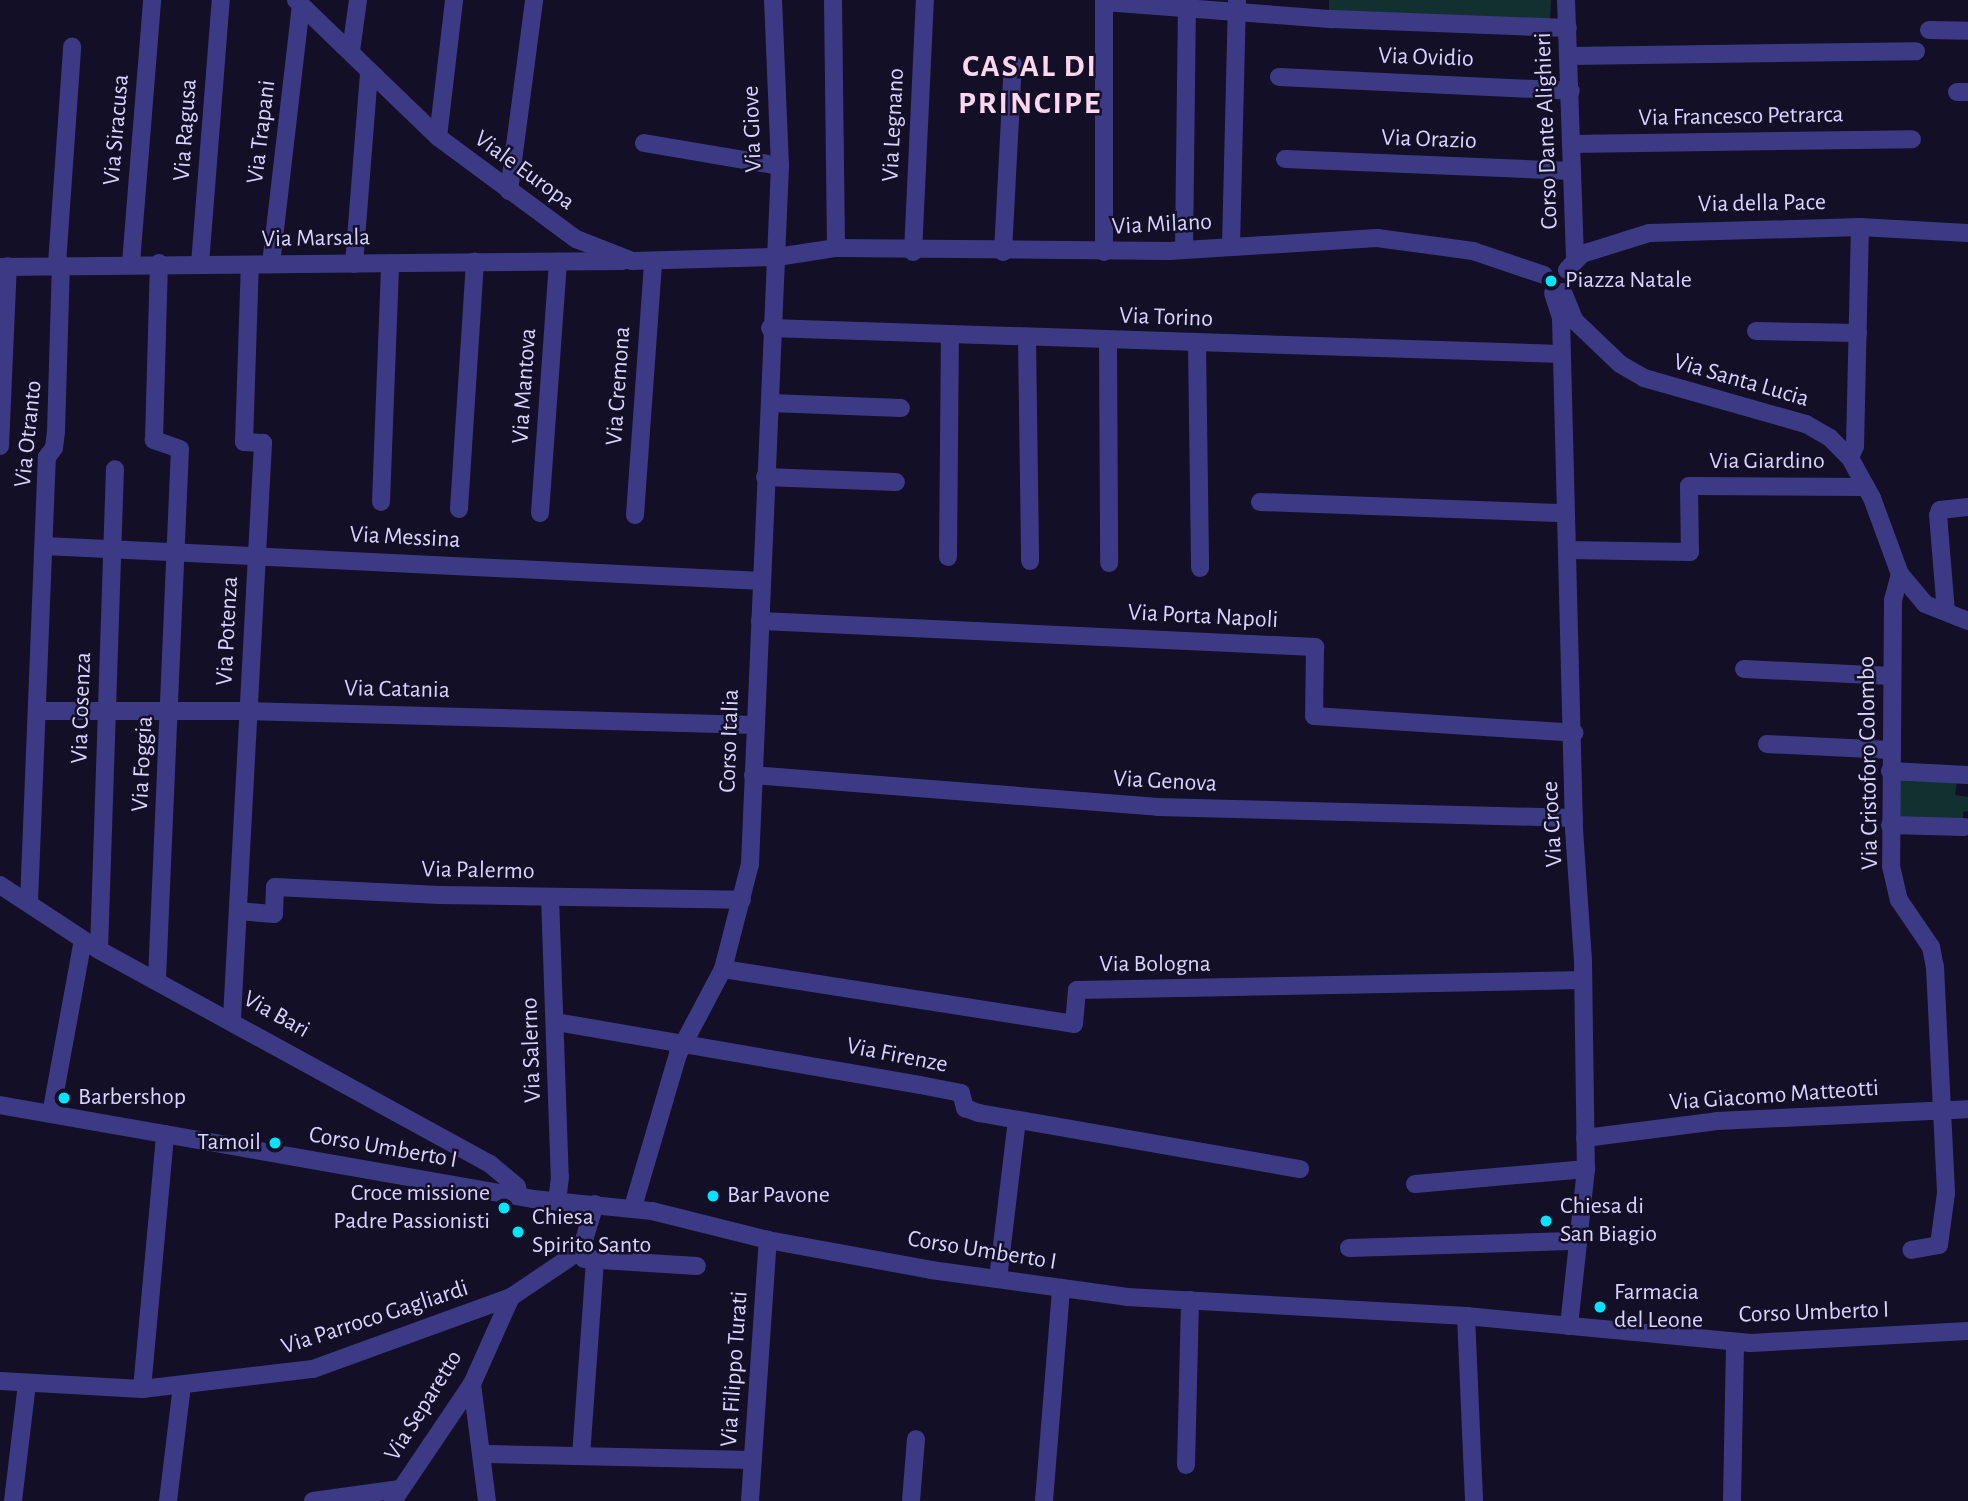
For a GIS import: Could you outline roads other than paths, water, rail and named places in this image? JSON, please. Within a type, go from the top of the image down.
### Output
[{"type":"street","name":"Via Siracusa","points":[[131,263],[152,0]]},
{"type":"street","name":"Via Ragusa","points":[[200,264],[221,0]]},
{"type":"street","points":[[351,51],[358,0]]},
{"type":"street","points":[[438,137],[454,0]]},
{"type":"street","points":[[509,191],[534,0]]},
{"type":"street","name":"Via Giove","points":[[773,0],[780,166],[776,257]]},
{"type":"street","points":[[833,0],[836,248]]},
{"type":"street","name":"Via Legnano","points":[[913,252],[925,0]]},
{"type":"street","name":"Corso Dante Alighieri","points":[[1558,293],[1570,285],[1571,265],[1571,56],[1566,0]]},
{"type":"street","points":[[1104,252],[1104,2],[1141,1],[1187,8],[1288,8],[1568,28]]},
{"type":"street","name":"Viale Europa","points":[[299,3],[438,137],[576,239],[632,261],[776,257]]},
{"type":"street","name":"Via Trapani","points":[[271,264],[299,3]]},
{"type":"street","points":[[1231,246],[1237,6]]},
{"type":"street","points":[[1184,249],[1187,8]]},
{"type":"street","points":[[1929,30],[1968,31]]},
{"type":"street","name":"Via Otranto","points":[[29,902],[47,457],[54,448],[60,368],[59,264],[72,47]]},
{"type":"street","points":[[1571,56],[1916,51]]},
{"type":"street","points":[[1003,253],[1013,64]]},
{"type":"street","points":[[354,264],[369,73]]},
{"type":"street","name":"Via Ovidio","points":[[1279,77],[1571,91]]},
{"type":"street","name":"Via Francesco Petrarca","points":[[1571,144],[1912,139]]},
{"type":"street","points":[[643,143],[780,166]]},
{"type":"street","name":"Via Orazio","points":[[1285,159],[1572,171]]},
{"type":"street","points":[[1850,458],[1855,446],[1860,227]]},
{"type":"street","name":"Via della Pace","points":[[1544,275],[1554,267],[1571,265],[1649,233],[1860,227],[1968,233]]},
{"type":"street","name":"Via Milano","points":[[776,257],[836,248],[913,252],[1104,252],[1377,238],[1436,243],[1544,275]]},
{"type":"street","name":"Corso Italia","points":[[634,1208],[683,1045],[723,969],[750,864],[776,257]]},
{"type":"street","name":"Via Marsala","points":[[4,267],[131,263],[250,265],[632,261]]},
{"type":"street","name":"Via Cremona","points":[[635,515],[653,261]]},
{"type":"street","points":[[459,509],[474,262]]},
{"type":"street","name":"Via Mantova","points":[[540,513],[558,262]]},
{"type":"street","name":"Via Foggia","points":[[157,979],[178,551],[180,449],[154,440],[159,263]]},
{"type":"street","points":[[381,502],[390,263]]},
{"type":"street","name":"Via Potenza","points":[[232,1018],[263,443],[244,442],[250,265]]},
{"type":"street","points":[[0,446],[4,267]]},
{"type":"street","points":[[1544,275],[1545,286],[1558,293]]},
{"type":"street","name":"Via Croce","points":[[1558,293],[1574,733],[1574,818],[1583,980],[1586,1169],[1569,1326]]},
{"type":"street","name":"Via Santa Lucia","points":[[1558,293],[1575,321],[1636,373],[1745,410],[1806,424],[1850,458],[1866,487],[1900,574],[1925,604],[1968,621]]},
{"type":"street","name":"Via Torino","points":[[771,328],[1197,345],[1299,342],[1561,354]]},
{"type":"street","points":[[1756,331],[1858,333]]},
{"type":"street","points":[[948,557],[950,335]]},
{"type":"street","points":[[1027,338],[1030,561]]},
{"type":"street","points":[[1108,341],[1109,564]]},
{"type":"street","points":[[1197,345],[1200,568]]},
{"type":"street","points":[[769,403],[901,408]]},
{"type":"street","name":"Via Cosenza","points":[[99,950],[116,469]]},
{"type":"street","points":[[765,477],[896,482]]},
{"type":"street","name":"Via Giardino","points":[[1567,550],[1690,552],[1689,486],[1866,487]]},
{"type":"street","points":[[1260,502],[1565,513]]},
{"type":"street","points":[[1947,612],[1938,515],[1940,510],[1968,507]]},
{"type":"street","name":"Via Messina","points":[[45,546],[258,554],[762,581]]},
{"type":"street","name":"Via Cristoforo Colombo","points":[[1900,574],[1893,600],[1891,866],[1899,900],[1931,947],[1935,967],[1943,1228],[1939,1245],[1911,1250]]},
{"type":"street","name":"Via Porta Napoli","points":[[760,621],[1315,646],[1314,716],[1574,733]]},
{"type":"street","points":[[1744,669],[1892,676]]},
{"type":"street","name":"Via Catania","points":[[37,711],[106,709],[756,725]]},
{"type":"street","points":[[1767,744],[1891,750]]},
{"type":"street","points":[[1890,771],[1968,775]]},
{"type":"street","name":"Via Genova","points":[[753,775],[1158,807],[1574,818]]},
{"type":"street","points":[[1890,824],[1964,827]]},
{"type":"street","name":"Via Bari","points":[[0,884],[99,950],[232,1018],[489,1164],[517,1187],[519,1196]]},
{"type":"street","name":"Via Palermo","points":[[238,911],[274,914],[275,887],[550,897],[742,900]]},
{"type":"street","name":"Via Salerno","points":[[550,897],[556,1021],[557,1202]]},
{"type":"street","points":[[51,1114],[83,940]]},
{"type":"street","name":"Via Bologna","points":[[723,969],[1074,1024],[1077,990],[1583,980]]},
{"type":"street","name":"Via Firenze","points":[[556,1021],[961,1093],[965,1108],[1017,1120],[1300,1169]]},
{"type":"street","name":"Corso Umberto I","points":[[0,1105],[519,1196],[634,1208],[768,1240],[1062,1288],[1190,1300],[1466,1316],[1735,1342],[1968,1331]]},
{"type":"street","name":"Via Giacomo Matteotti","points":[[1585,1138],[1717,1121],[1968,1109]]},
{"type":"street","points":[[998,1279],[1017,1120]]},
{"type":"street","points":[[142,1389],[165,1134]]},
{"type":"street","points":[[1415,1184],[1586,1169]]},
{"type":"street","points":[[570,1258],[586,1244],[595,1204]]},
{"type":"street","name":"Via Filippo Turati","points":[[750,1501],[768,1240]]},
{"type":"street","points":[[1349,1248],[1577,1241]]},
{"type":"street","points":[[570,1258],[697,1266]]},
{"type":"street","name":"Via Parroco Gagliardi","points":[[0,1381],[142,1389],[313,1369],[512,1297],[570,1258]]},
{"type":"street","points":[[581,1456],[595,1259]]},
{"type":"street","points":[[1044,1501],[1062,1288]]},
{"type":"street","name":"Via Separetto","points":[[397,1495],[472,1384],[512,1297]]},
{"type":"street","points":[[1186,1465],[1190,1300]]},
{"type":"street","points":[[1466,1316],[1474,1501]]},
{"type":"street","points":[[1732,1501],[1735,1342]]},
{"type":"street","points":[[13,1501],[27,1383]]},
{"type":"street","points":[[472,1384],[487,1501]]},
{"type":"street","points":[[168,1501],[182,1385]]},
{"type":"street","points":[[911,1501],[916,1439]]},
{"type":"street","points":[[486,1454],[753,1460]]},
{"type":"street","points":[[313,1501],[397,1495]]},
{"type":"place","name":"Piazza Natale","points":[[1551,281]]},
{"type":"place","name":"Barbershop","points":[[64,1098]]},
{"type":"place","name":"Tamoil","points":[[275,1143]]},
{"type":"place","name":"Bar Pavone","points":[[713,1196]]},
{"type":"place","name":"Croce missione Padre Passionisti","points":[[504,1208]]},
{"type":"place","name":"Chiesa di San Biagio","points":[[1546,1221]]},
{"type":"place","name":"Chiesa Spirito Santo","points":[[518,1232]]},
{"type":"place","name":"Farmacia del Leone","points":[[1600,1307]]},
{"type":"district","name":"CASAL DI PRINCIPE","points":[[1030,86]]}]
